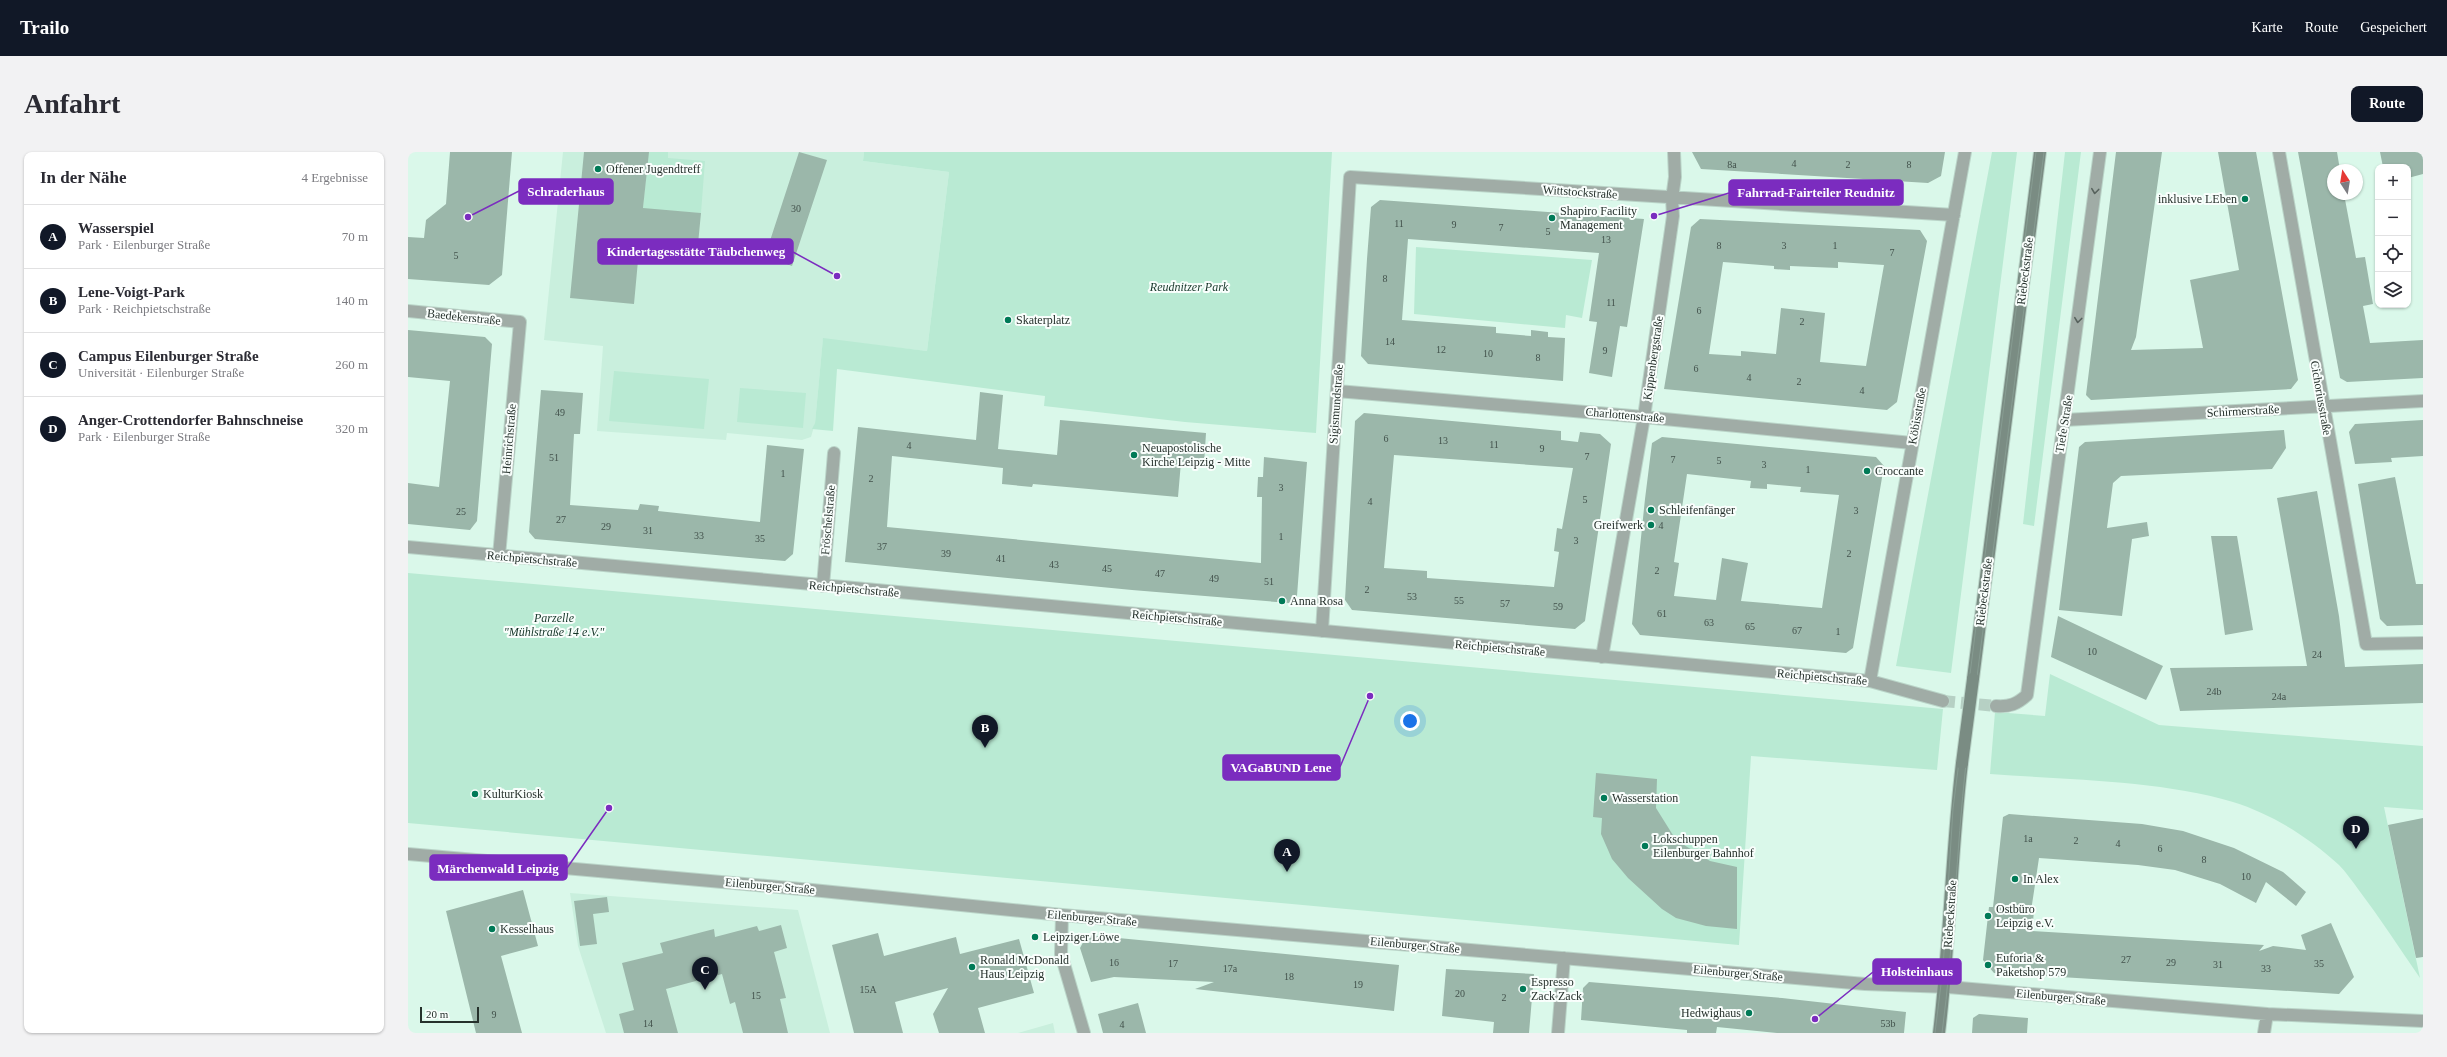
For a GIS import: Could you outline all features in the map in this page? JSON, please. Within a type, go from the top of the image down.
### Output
[{"type":"main road","name":"Riebeckstraße","points":[[1939,1033],[1962,763],[2040,152]]},
{"type":"street","name":"Kippenbergstraße","points":[[1602,658],[1644,416],[1673,216],[1672,199],[1675,177],[1674,152]]},
{"type":"street","name":"Köbisstraße","points":[[1870,681],[1965,152]]},
{"type":"street","name":"Tiefe Straße","points":[[1996,706],[2006,707],[2018,704],[2027,695],[2100,152]]},
{"type":"street","name":"Cichoriusstraße","points":[[2279,152],[2322,407],[2366,644],[2423,643]]},
{"type":"street","name":"Wittstockstraße","points":[[1350,177],[1672,199],[1954,215]]},
{"type":"street","name":"Sigismundstraße","points":[[1322,631],[1350,177]]},
{"type":"street","name":"Baedekerstraße","points":[[408,311],[520,322]]},
{"type":"street","name":"Heinrichstraße","points":[[499,556],[520,322]]},
{"type":"street","name":"Charlottenstraße","points":[[1337,391],[1644,416],[1912,443]]},
{"type":"street","name":"Schirmerstraße","points":[[2064,420],[2423,401]]},
{"type":"street","name":"Fröschelstraße","points":[[823,586],[834,453]]},
{"type":"street","name":"Reichpietschstraße","points":[[408,547],[1602,658],[1870,681],[1944,701]]},
{"type":"street","name":"Eilenburger Straße","points":[[408,854],[819,891],[1062,915],[1865,984],[1944,987],[2267,1014],[2423,1021]]},
{"type":"street","points":[[1062,915],[1061,954],[1084,1033]]},
{"type":"street","points":[[1558,1033],[1564,958]]},
{"type":"street","points":[[2264,1033],[2267,1014]]},
{"type":"shaded area","points":[[563,152],[864,152],[863,161],[949,172],[927,351],[823,339],[815,423],[811,437],[802,440],[727,433],[726,440],[597,431],[603,346],[544,340]]},
{"type":"shaded area","points":[[570,893],[798,910],[830,1033],[606,1033],[578,946]]},
{"type":"shaded area","points":[[1053,1023],[1055,1033],[1018,1033]]},
{"type":"green space","points":[[640,152],[668,152],[668,158],[705,161],[701,213],[643,209],[648,155]]},
{"type":"green space","name":"Reudnitzer Park","points":[[864,152],[1332,152],[1316,433],[1185,422],[1044,406],[1045,396],[837,369],[833,431],[812,429],[815,423],[823,338],[927,351],[949,172],[863,161]]},
{"type":"green space","points":[[1992,152],[2017,152],[1951,673],[1896,666]]},
{"type":"green space","points":[[2065,152],[2081,152],[2034,526],[2023,524]]},
{"type":"green space","points":[[1416,247],[1592,260],[1582,318],[1566,315],[1565,328],[1414,314]]},
{"type":"green space","points":[[614,371],[709,379],[704,429],[609,421]]},
{"type":"green space","points":[[740,388],[806,393],[803,428],[737,422]]},
{"type":"green space","name":"Parzelle \"Mühlstraße 14 e.V.\"","points":[[408,573],[1943,709],[1937,770],[1751,756],[1739,945],[408,823]]},
{"type":"green space","points":[[2050,674],[2159,725],[2423,746],[2423,810],[2384,807],[2420,978],[2374,911],[2339,865],[2303,836],[2262,813],[2233,802],[2175,789],[2113,782],[1990,774],[1995,712],[2045,716]]},
{"type":"building","points":[[450,152],[512,152],[502,275],[489,285],[408,279],[408,237],[424,238],[426,220],[446,204]]},
{"type":"building","points":[[584,152],[649,152],[643,208],[701,213],[698,244],[640,239],[634,304],[570,298]]},
{"type":"building","points":[[799,152],[827,160],[792,266],[765,256]]},
{"type":"building","points":[[1692,152],[1945,152],[1941,176],[1928,183],[1701,169]]},
{"type":"building","points":[[2116,152],[2162,152],[2136,337],[2131,350],[2203,348],[2190,280],[2239,270],[2218,152],[2256,152],[2298,380],[2291,389],[2091,400],[2086,395]]},
{"type":"building","points":[[2298,152],[2337,152],[2339,164],[2327,164],[2327,200],[2345,200],[2356,258],[2365,257],[2373,304],[2363,306],[2370,343],[2423,340],[2423,378],[2347,382],[2340,378]]},
{"type":"building","points":[[2380,152],[2423,152],[2423,174],[2411,177],[2411,164],[2382,164]]},
{"type":"building","points":[[1380,200],[1644,219],[1627,327],[1620,326],[1612,377],[1589,373],[1597,322],[1589,321],[1599,253],[1408,239],[1402,320],[1496,327],[1496,333],[1531,336],[1531,330],[1548,332],[1548,337],[1565,338],[1563,381],[1368,364],[1361,356],[1367,259],[1371,207]]},
{"type":"building","points":[[1700,219],[1920,230],[1927,241],[1897,402],[1887,410],[1664,389],[1691,227]],"holes":[[[1723,262],[1774,266],[1774,269],[1790,270],[1790,266],[1838,268],[1838,262],[1884,265],[1866,366],[1820,362],[1825,313],[1781,308],[1776,354],[1741,351],[1741,356],[1709,354]]]},
{"type":"building","points":[[408,330],[485,337],[492,344],[477,521],[470,530],[408,524],[408,483],[439,487],[450,381],[408,377]]},
{"type":"building","points":[[541,390],[583,393],[580,434],[574,434],[570,505],[638,510],[640,504],[659,506],[658,511],[760,522],[767,445],[804,449],[793,554],[785,561],[535,539],[529,532]]},
{"type":"building","points":[[980,392],[1003,395],[998,449],[1057,455],[1060,420],[1206,433],[1204,464],[1181,462],[1178,497],[1033,484],[1032,487],[1002,484],[1003,468],[892,456],[887,527],[1261,563],[1262,497],[1257,497],[1258,477],[1263,477],[1264,457],[1307,462],[1297,596],[1289,603],[1132,590],[845,562],[858,427],[976,440]]},
{"type":"building","points":[[1364,413],[1561,431],[1561,440],[1578,442],[1580,432],[1600,434],[1611,444],[1585,621],[1575,629],[1352,610],[1345,600],[1355,421]],"holes":[[[1394,455],[1573,468],[1562,529],[1557,528],[1554,551],[1559,552],[1554,587],[1427,578],[1427,571],[1384,568]]]},
{"type":"building","points":[[2423,420],[2423,456],[2391,458],[2392,462],[2355,464],[2349,432],[2355,424]]},
{"type":"building","points":[[2284,430],[2286,448],[2272,469],[2121,476],[2113,483],[2107,528],[2147,522],[2149,536],[2132,539],[2122,616],[2059,610],[2079,447],[2085,442]]},
{"type":"building","points":[[1662,437],[1876,457],[1884,466],[1853,648],[1846,653],[1640,635],[1632,624],[1652,443]],"holes":[[[1687,474],[1751,481],[1750,488],[1767,489],[1767,484],[1801,487],[1800,492],[1839,495],[1822,608],[1741,601],[1748,563],[1722,558],[1716,600],[1674,596],[1679,563],[1674,562]]]},
{"type":"building","points":[[2395,477],[2416,584],[2423,584],[2423,625],[2387,626],[2380,619],[2358,484]]},
{"type":"building","points":[[2317,491],[2339,616],[2345,667],[2423,664],[2423,703],[2180,711],[2170,668],[2307,666],[2277,498]]},
{"type":"building","points":[[2211,536],[2237,536],[2253,630],[2225,635]]},
{"type":"building","points":[[2058,616],[2163,666],[2146,700],[2051,657]]},
{"type":"building","name":"Lokschuppen Eilenburger Bahnhof","points":[[1596,773],[1657,779],[1656,808],[1676,840],[1710,861],[1737,867],[1737,929],[1706,926],[1676,918],[1662,909],[1628,878],[1612,859],[1601,834],[1602,818],[1593,817]]},
{"type":"building","points":[[2009,814],[2142,824],[2183,831],[2234,848],[2283,872],[2306,892],[2296,906],[2266,882],[2256,903],[2220,884],[2175,870],[2138,865],[2039,858],[2031,911],[2034,911],[2032,931],[2264,945],[2259,951],[2273,946],[2306,950],[2301,935],[2331,923],[2354,977],[2339,994],[1994,973],[1983,960],[1989,907],[1993,907],[2003,817]]},
{"type":"building","points":[[2423,818],[2423,957],[2416,958],[2388,825]]},
{"type":"building","points":[[523,890],[538,946],[501,956],[522,1033],[476,1033],[446,911]]},
{"type":"building","points":[[607,897],[609,912],[593,914],[597,944],[580,946],[574,901]]},
{"type":"building","points":[[781,925],[787,948],[774,952],[786,998],[780,999],[788,1033],[743,1033],[735,1002],[730,1004],[722,974],[666,989],[678,1033],[624,1033],[619,1014],[634,1010],[622,963],[663,953],[660,943],[714,929],[715,937],[757,926],[759,931]]},
{"type":"building","points":[[878,933],[884,956],[956,937],[960,954],[1019,939],[1034,993],[978,1008],[985,1033],[939,1033],[933,1014],[948,988],[895,1002],[903,1033],[854,1033],[832,945]]},
{"type":"building","points":[[1087,935],[1399,965],[1394,1011],[1195,989],[1214,982],[1114,977],[1091,982],[1080,948]]},
{"type":"building","points":[[1446,969],[1534,974],[1529,1033],[1493,1033],[1494,1022],[1442,1016]]},
{"type":"building","points":[[1589,982],[1782,998],[1906,1012],[1904,1033],[1777,1033],[1717,1027],[1716,1033],[1687,1033],[1687,1030],[1581,1020],[1583,988]]},
{"type":"building","points":[[1138,1003],[1146,1033],[1103,1033],[1098,1014]]},
{"type":"building","points":[[1979,1014],[2028,1018],[2027,1033],[1972,1033],[1973,1018]]},
{"type":"tunnel","points":[[1943,701],[1996,706]]},
{"type":"tram line","points":[[1935,1033],[1943,968],[1953,809],[2036,152]]},
{"type":"tram line","points":[[1942,1033],[1966,763],[2044,152]]},
{"type":"place","name":"Offener Jugendtreff","points":[[598,169]]},
{"type":"place","name":"inklusive LEben","points":[[2245,199]]},
{"type":"place","name":"Fahrrad-Fairteiler Reudnitz","points":[[1654,216]]},
{"type":"place","name":"Schraderhaus","points":[[468,217]]},
{"type":"place","name":"Shapiro Facility Management","points":[[1552,218]]},
{"type":"place","name":"Kindertagesstätte Täubchenweg","points":[[837,276]]},
{"type":"place","name":"Skaterplatz","points":[[1008,320]]},
{"type":"place","name":"Neuapostolische Kirche Leipzig - Mitte","points":[[1134,455]]},
{"type":"place","name":"Croccante","points":[[1867,471]]},
{"type":"place","name":"Schleifenfänger","points":[[1651,510]]},
{"type":"place","name":"Greifwerk","points":[[1651,525]]},
{"type":"place","name":"Anna Rosa","points":[[1282,601]]},
{"type":"place","name":"VAGaBUND Lene","points":[[1370,696]]},
{"type":"place","name":"Lene-Voigt-Park","points":[[985,748]]},
{"type":"place","name":"KulturKiosk","points":[[475,794]]},
{"type":"place","name":"Wasserstation","points":[[1604,798]]},
{"type":"place","name":"Märchenwald Leipzig","points":[[609,808]]},
{"type":"place","name":"Lokschuppen Eilenburger Bahnhof","points":[[1645,846]]},
{"type":"place","name":"Anger-Crottendorfer Bahnschneise","points":[[2356,849]]},
{"type":"place","name":"Wasserspiel","points":[[1287,872]]},
{"type":"place","name":"In Alex","points":[[2015,879]]},
{"type":"place","name":"Ostbüro Leipzig e.V.","points":[[1988,916]]},
{"type":"place","name":"Kesselhaus","points":[[492,929]]},
{"type":"place","name":"Leipziger Löwe","points":[[1035,937]]},
{"type":"place","name":"Euforia & Paketshop 579","points":[[1988,965]]},
{"type":"place","name":"Ronald McDonald Haus Leipzig","points":[[972,967]]},
{"type":"place","name":"Espresso Zack Zack","points":[[1523,989]]},
{"type":"place","name":"Campus Eilenburger Straße","points":[[705,990]]},
{"type":"place","name":"Hedwighaus","points":[[1749,1013]]},
{"type":"place","name":"Holsteinhaus","points":[[1815,1019]]}]
